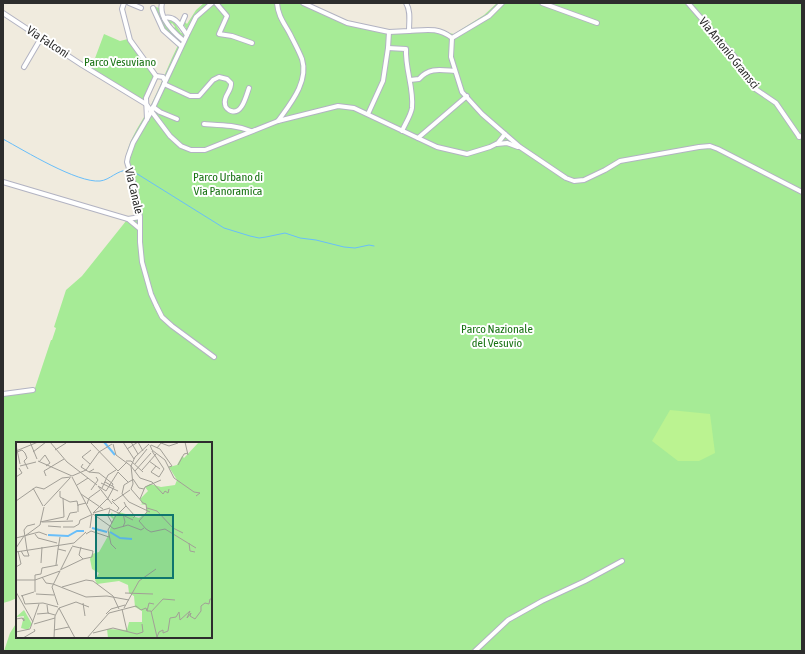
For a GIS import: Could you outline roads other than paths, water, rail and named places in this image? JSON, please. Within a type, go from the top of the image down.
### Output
[{"type":"street","points":[[124,3],[122,9],[130,40],[156,76],[163,77],[164,82],[190,96],[199,96],[213,80],[219,77],[227,79],[231,83],[232,88],[225,98],[224,104],[226,108],[231,111],[240,109],[249,88]]},
{"type":"street","points":[[129,3],[141,8]]},
{"type":"street","points":[[162,3],[160,8],[167,24],[184,41]]},
{"type":"street","name":"Via Canale","points":[[212,3],[196,17],[164,82],[156,91],[157,97],[153,108],[133,143],[127,162],[140,217],[142,262],[151,294],[162,317],[214,357]]},
{"type":"street","points":[[216,3],[227,16],[220,34],[232,36],[252,43]]},
{"type":"street","points":[[277,3],[278,13],[295,44],[302,60],[304,71],[296,97],[278,121]]},
{"type":"street","points":[[303,3],[347,23],[389,32],[431,29],[445,32],[452,38]]},
{"type":"street","points":[[406,3],[410,12],[409,31]]},
{"type":"street","points":[[452,38],[489,16],[502,3]]},
{"type":"street","points":[[542,3],[597,23]]},
{"type":"street","name":"Via Antonio Gramsci","points":[[688,3],[735,57],[754,88],[776,103],[798,136],[802,136]]},
{"type":"street","points":[[153,8],[163,30],[181,46]]},
{"type":"street","name":"Via Falconi","points":[[3,13],[153,108],[174,141],[183,148],[191,150],[205,150],[278,121],[338,106],[354,108],[437,147],[467,154],[496,144]]},
{"type":"street","points":[[181,25],[185,16]]},
{"type":"street","points":[[164,18],[175,19],[181,25],[186,35]]},
{"type":"street","points":[[368,114],[383,81],[389,32]]},
{"type":"street","points":[[24,67],[41,38]]},
{"type":"street","points":[[452,38],[450,57],[462,92],[482,114],[520,147],[566,178],[574,181],[584,180],[620,161],[710,146],[802,192]]},
{"type":"street","points":[[388,48],[406,49],[406,66],[410,80],[412,110],[402,131]]},
{"type":"street","points":[[410,80],[419,79],[430,71],[455,71]]},
{"type":"street","points":[[147,119],[146,104],[148,94],[156,76]]},
{"type":"street","points":[[151,86],[156,91]]},
{"type":"street","points":[[148,94],[154,93],[157,97]]},
{"type":"street","points":[[418,138],[467,96]]},
{"type":"street","points":[[153,108],[177,118]]},
{"type":"street","points":[[204,124],[226,125],[252,131]]},
{"type":"street","points":[[496,144],[505,134]]},
{"type":"street","points":[[496,144],[507,143],[520,147]]},
{"type":"street","points":[[3,182],[128,219],[140,229]]},
{"type":"street","points":[[128,219],[140,217]]},
{"type":"street","points":[[3,394],[33,390]]},
{"type":"street","points":[[475,651],[508,620],[558,593],[585,582],[622,561]]},
{"type":"waterway","points":[[3,139],[65,172],[90,180],[104,180],[124,170],[128,170]]},
{"type":"waterway","points":[[131,170],[224,228],[259,238],[285,233],[300,238],[316,240],[344,247],[355,248],[369,245],[374,246]]},
{"type":"park label","name":"Parco Vesuviano","points":[[120,62]]},
{"type":"park label","name":"Parco Urbano di Via Panoramica","points":[[228,184]]},
{"type":"park label","name":"Parco Nazionale del Vesuvio","points":[[497,336]]}]
